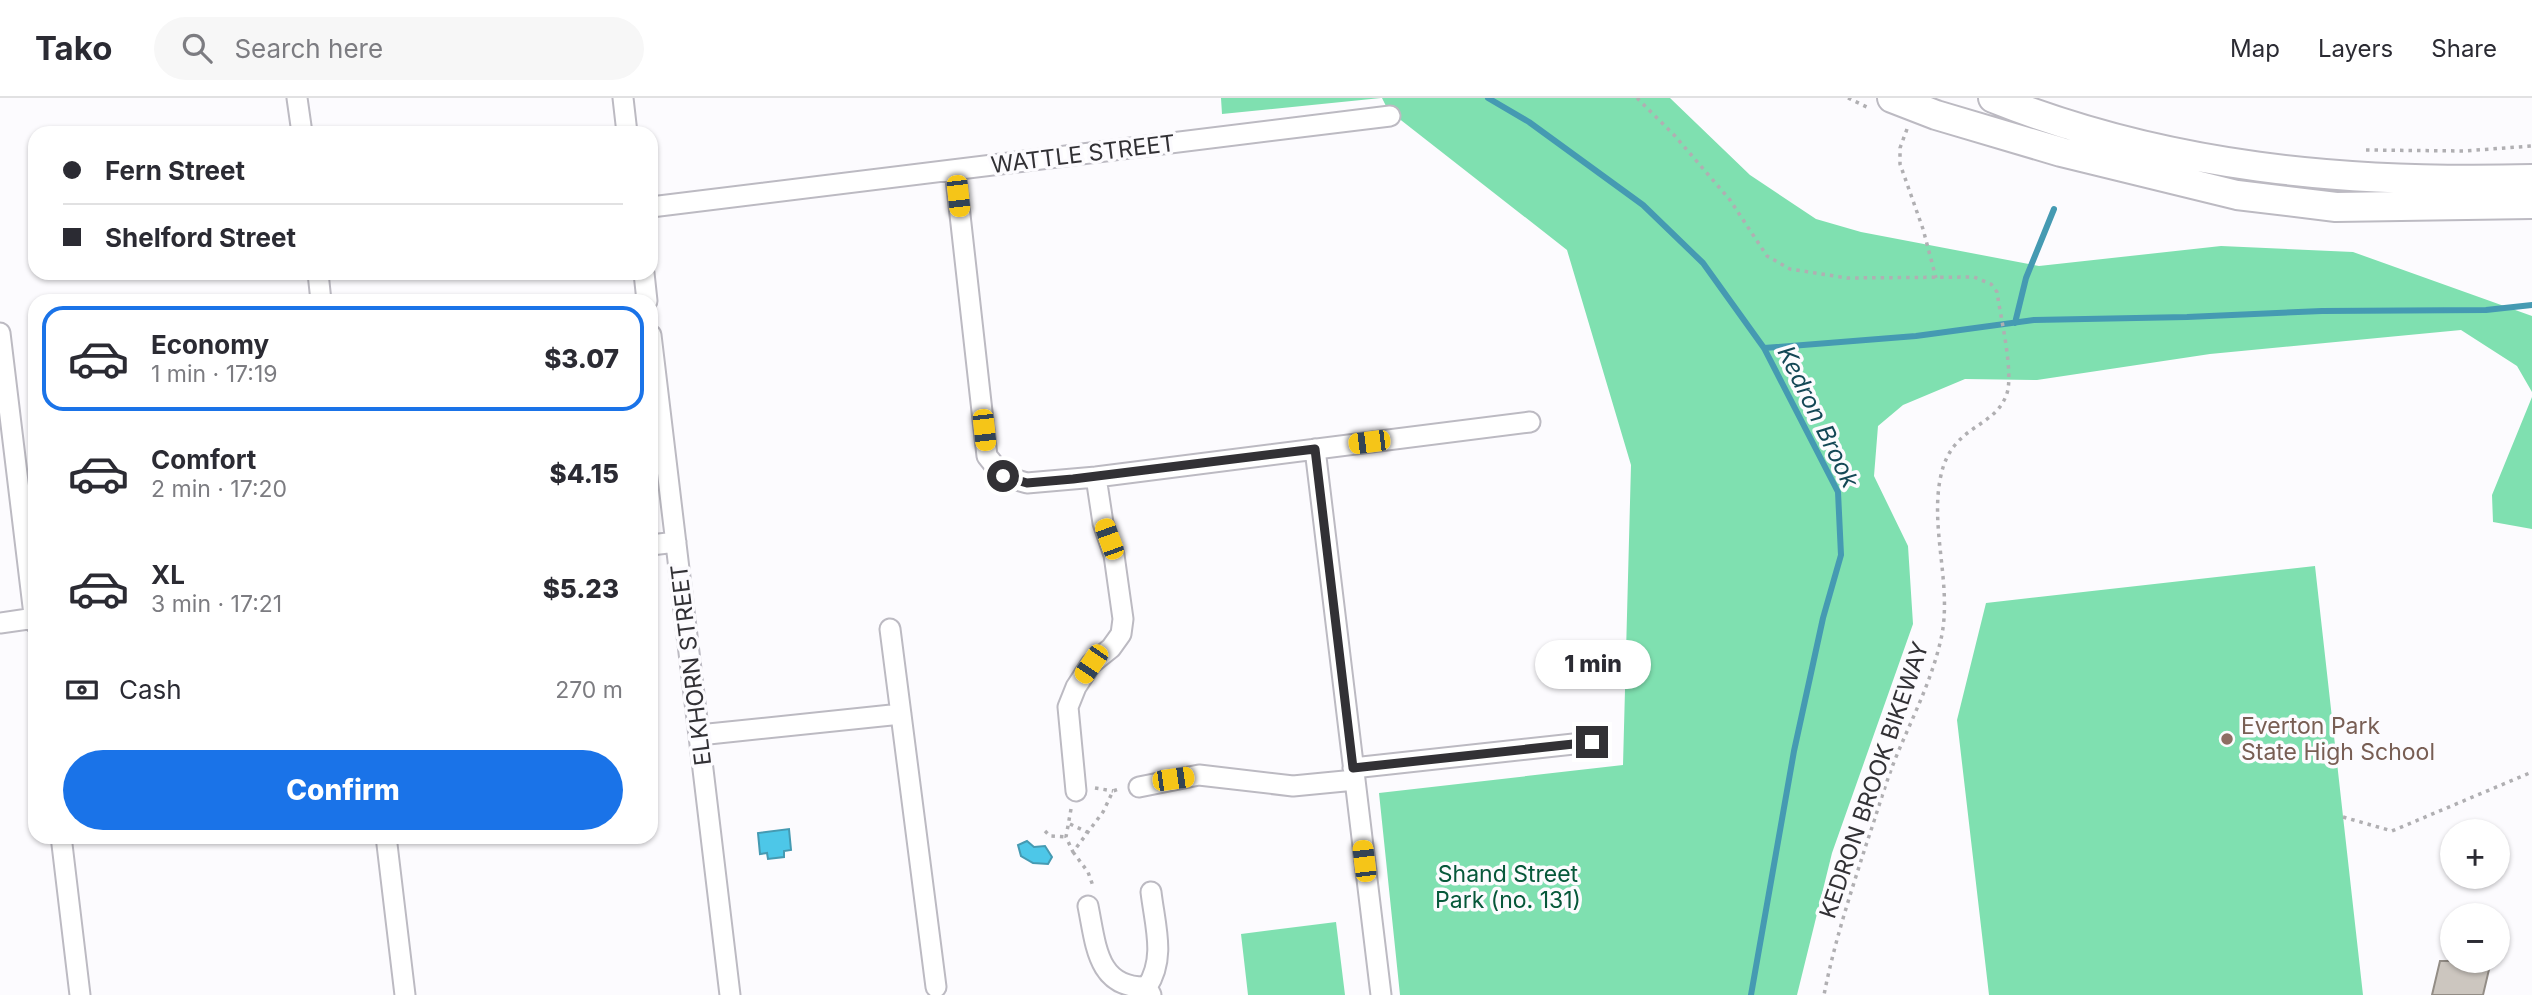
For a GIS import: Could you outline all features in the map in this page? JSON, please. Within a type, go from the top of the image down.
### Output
[{"type":"main road","points":[[1892,98],[1936,115],[2060,152],[2237,195],[2336,207],[2532,204]]},
{"type":"main road","points":[[1993,98],[2065,124],[2134,142],[2255,167],[2376,180],[2532,179]]},
{"type":"street","points":[[298,98],[301,126]]},
{"type":"street","points":[[623,98],[626,126]]},
{"type":"street","name":"WATTLE STREET","points":[[658,206],[1390,116]]},
{"type":"street","points":[[955,170],[987,456],[1003,476],[1027,483],[1096,477],[1530,422]]},
{"type":"street","points":[[0,333],[28,563]]},
{"type":"street","name":"ELKHORN STREET","points":[[658,393],[730,995]]},
{"type":"street","points":[[1315,449],[1381,995]]},
{"type":"street","points":[[1076,791],[1068,706],[1076,687],[1091,664],[1111,648],[1121,634],[1123,619],[1114,555],[1103,523],[1096,477]]},
{"type":"street","points":[[658,544],[676,542]]},
{"type":"street","points":[[0,623],[28,621]]},
{"type":"street","points":[[890,629],[936,987]]},
{"type":"street","points":[[699,735],[901,714]]},
{"type":"street","points":[[1139,787],[1199,775],[1293,786],[1354,774],[1592,742]]},
{"type":"street","points":[[62,844],[80,995]]},
{"type":"street","points":[[387,844],[405,995]]},
{"type":"street","points":[[1088,906],[1097,953],[1112,979],[1130,988],[1149,991],[1160,958],[1151,892]]},
{"type":"path","name":"KEDRON BROOK BIKEWAY","points":[[1637,98],[1683,145],[1730,200],[1768,256],[1790,269],[1847,278],[1974,277],[1991,284],[1997,292],[2008,361],[2008,394],[1999,408],[1954,443],[1947,453],[1940,476],[1938,500],[1942,635],[1928,686],[1894,762],[1853,885],[1824,995]]},
{"type":"path","points":[[1908,127],[1900,148],[1900,164],[1923,229],[1936,278]]},
{"type":"path","points":[[2360,150],[2464,151],[2532,146]]},
{"type":"path","points":[[2343,817],[2392,831],[2532,772]]},
{"type":"path","points":[[1073,852],[1089,833],[1114,791],[1139,787]]},
{"type":"path","points":[[1076,791],[1072,795],[1070,824],[1066,837],[1088,873],[1095,891],[1096,901],[1088,906]]},
{"type":"path","points":[[1070,824],[1089,833]]},
{"type":"path","points":[[1045,831],[1050,836],[1066,837]]},
{"type":"green space","points":[[1221,98],[1381,98],[1222,114]]},
{"type":"green space","name":"Shand Street Park (no. 131)","points":[[1382,98],[1670,98],[1750,175],[1816,219],[1861,232],[2039,266],[2221,246],[2353,252],[2532,316],[2532,392],[2517,366],[2461,330],[2210,354],[2037,380],[1965,379],[1903,405],[1878,426],[1874,476],[1908,546],[1913,624],[1832,853],[1797,995],[1400,995],[1379,793],[1623,765],[1631,465],[1567,250],[1388,110]]},
{"type":"green space","points":[[2532,397],[2532,529],[2493,522],[2492,495]]},
{"type":"green space","points":[[2315,566],[2363,995],[1989,995],[1957,720],[1986,603]]},
{"type":"green space","points":[[1336,922],[1345,995],[1248,995],[1241,934]]},
{"type":"water","points":[[789,829],[791,850],[784,851],[784,857],[768,859],[767,853],[760,854],[758,833]]},
{"type":"water","points":[[1027,841],[1034,847],[1045,846],[1052,857],[1048,864],[1033,863],[1021,856],[1018,845]]},
{"type":"building","points":[[2440,961],[2440,973],[2488,973],[2483,995],[2432,995]]},
{"type":"waterway","name":"Kedron Brook","points":[[1488,98],[1529,122],[1643,205],[1703,263],[1764,348],[1838,492],[1841,555],[1823,618],[1794,751],[1751,995]]},
{"type":"waterway","points":[[2015,323],[2026,278],[2054,209]]},
{"type":"waterway","points":[[1764,348],[1916,336],[2034,320],[2322,311],[2486,310],[2532,305]]},
{"type":"place","name":"Everton Park State High School","points":[[2227,739]]},
{"type":"route","points":[[1003,476],[1027,483],[1096,477],[1315,449],[1353,768],[1592,742]]}]
